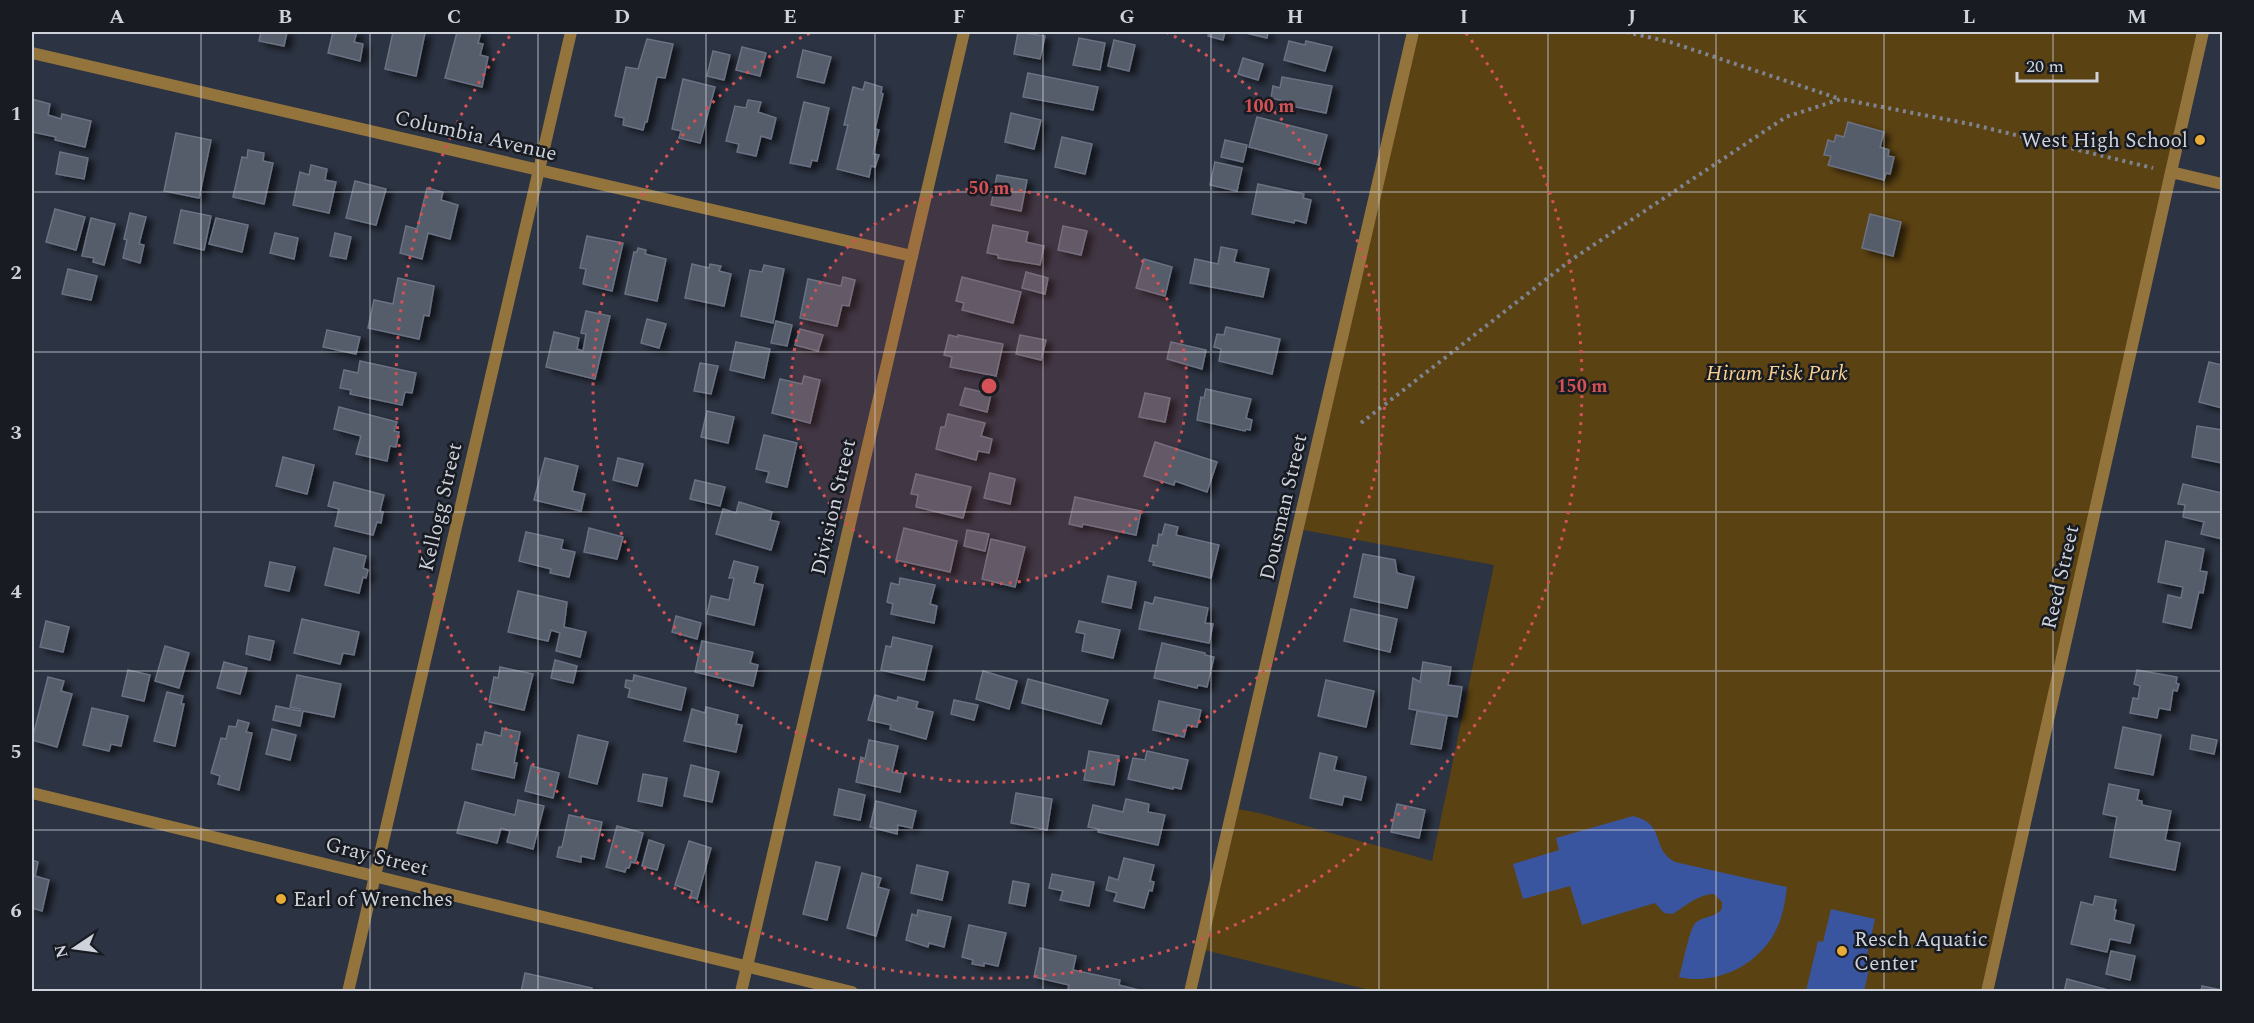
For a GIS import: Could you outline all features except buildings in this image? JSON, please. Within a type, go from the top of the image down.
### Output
[{"type":"street","name":"Kellogg Street","points":[[348,992],[571,32]]},
{"type":"street","name":"Division Street","points":[[741,992],[964,32]]},
{"type":"street","name":"Dousman Street","points":[[1190,992],[1413,32]]},
{"type":"street","name":"Reed Street","points":[[1987,992],[2203,32]]},
{"type":"street","name":"Columbia Avenue","points":[[32,53],[912,256]]},
{"type":"street","points":[[2171,172],[2223,184]]},
{"type":"street","name":"Gray Street","points":[[32,793],[852,992]]},
{"type":"path","points":[[1626,32],[1670,42],[1841,99],[1970,124],[2171,172]]},
{"type":"path","points":[[1361,423],[1571,260],[1786,117],[1841,99]]},
{"type":"green space","name":"Hiram Fisk Park","points":[[1413,32],[2203,32],[1987,991],[1378,992],[1200,949],[1233,808],[1259,813],[1432,861],[1494,565],[1298,529]]},
{"type":"water","points":[[1633,816],[1650,825],[1667,857],[1675,862],[1787,887],[1779,923],[1770,941],[1749,962],[1722,975],[1708,978],[1679,977],[1694,925],[1716,914],[1722,908],[1722,902],[1714,894],[1698,898],[1673,914],[1664,913],[1655,903],[1582,925],[1570,886],[1523,899],[1513,864],[1559,850],[1556,838]]},
{"type":"water","name":"Resch Aquatic Center","points":[[1831,909],[1875,919],[1866,959],[1871,960],[1864,991],[1806,991],[1818,941],[1823,942]]},
{"type":"place","name":"West High School","points":[[2200,140]]},
{"type":"place","name":"Earl of Wrenches","points":[[281,899]]},
{"type":"place","name":"Resch Aquatic Center","points":[[1842,951]]}]
